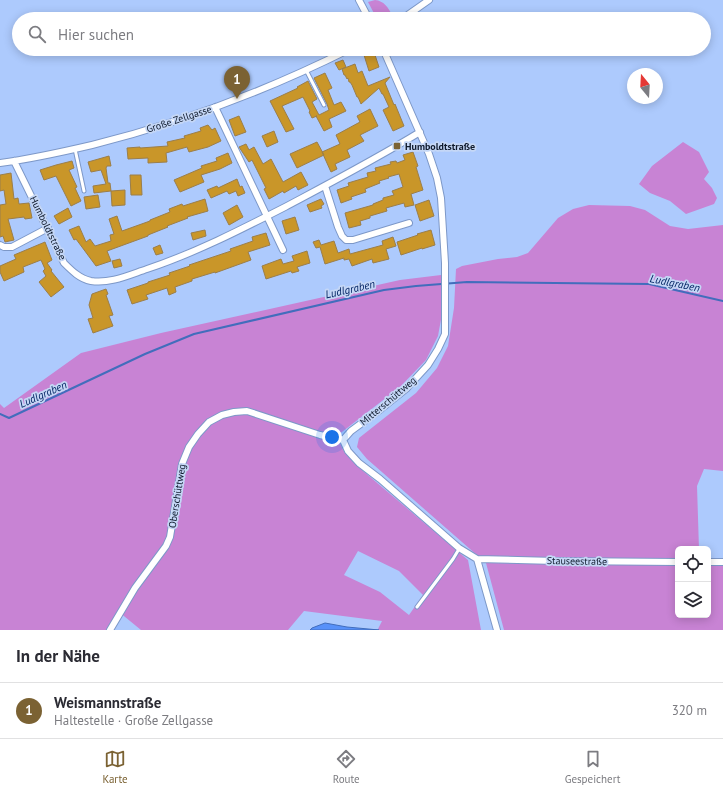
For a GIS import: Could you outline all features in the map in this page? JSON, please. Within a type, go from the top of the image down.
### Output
[{"type":"street","points":[[359,0],[365,12]]},
{"type":"street","points":[[412,12],[429,0]]},
{"type":"street","name":"Große Zellgasse","points":[[0,163],[75,149],[158,127],[261,90],[335,56]]},
{"type":"street","name":"Mitterschüttweg","points":[[344,440],[351,431],[406,389],[428,365],[445,334],[445,273],[441,198],[437,178],[420,132],[385,56]]},
{"type":"street","points":[[215,107],[283,250]]},
{"type":"street","name":"Humboldtstraße","points":[[14,161],[64,263],[75,274],[90,281],[102,281],[117,279],[164,263],[206,246],[324,186],[420,132]]},
{"type":"street","points":[[324,186],[338,227],[342,236],[346,240],[353,240],[409,223]]},
{"type":"street","points":[[0,245],[4,247],[12,247],[48,228]]},
{"type":"street","name":"Oberschüttweg","points":[[110,630],[135,588],[166,546],[170,538],[182,464],[189,446],[209,422],[228,413],[247,411],[320,435],[344,440]]},
{"type":"street","points":[[344,440],[348,452],[358,463],[380,479],[459,548],[476,559],[497,630]]},
{"type":"street","name":"Stauseestraße","points":[[476,559],[675,562]]},
{"type":"street","points":[[711,562],[723,562]]},
{"type":"lane","points":[[306,70],[324,105]]},
{"type":"lane","points":[[75,149],[84,190]]},
{"type":"lane","points":[[417,607],[453,559],[459,548]]},
{"type":"shaded area","points":[[375,0],[381,2],[390,12],[373,12],[368,2]]},
{"type":"shaded area","points":[[683,142],[699,152],[709,172],[704,179],[712,188],[717,198],[714,204],[686,214],[670,201],[650,193],[639,184],[652,166]]},
{"type":"shaded area","points":[[589,205],[630,206],[645,210],[670,226],[688,229],[723,225],[723,471],[704,469],[697,486],[699,546],[675,546],[675,559],[558,559],[478,556],[367,459],[357,447],[359,438],[416,393],[437,368],[448,346],[454,308],[456,269],[462,266],[517,257],[528,253],[558,218],[573,209]]},
{"type":"shaded area","points":[[441,275],[442,314],[438,336],[426,360],[400,387],[329,442],[340,443],[345,453],[356,465],[468,560],[481,630],[379,630],[378,629],[382,621],[304,611],[288,630],[141,630],[119,612],[108,630],[0,630],[0,404],[4,408],[81,353],[161,333],[400,280]],"holes":[[[358,551],[399,571],[423,595],[409,615],[380,592],[344,575]]]},
{"type":"shaded area","points":[[486,563],[675,565],[675,618],[711,618],[711,565],[723,565],[723,630],[504,630]]},
{"type":"water","points":[[325,623],[347,627],[379,630],[310,630]]},
{"type":"building","points":[[364,56],[375,56],[379,67],[369,71]]},
{"type":"building","points":[[343,60],[346,67],[339,70],[335,63]]},
{"type":"building","points":[[355,64],[358,73],[362,71],[368,86],[390,77],[385,83],[404,126],[393,131],[383,110],[389,107],[379,88],[361,104],[342,69]]},
{"type":"building","points":[[325,73],[332,88],[328,90],[334,105],[341,102],[346,111],[329,119],[332,127],[324,131],[316,116],[312,118],[303,97],[282,106],[294,129],[286,132],[270,101],[298,88],[297,87],[308,81],[317,99],[312,102],[319,115],[329,110],[314,78]]},
{"type":"building","points":[[370,109],[378,126],[360,135],[364,141],[347,150],[350,157],[335,164],[337,169],[331,172],[322,152],[340,144],[336,135],[360,122],[357,116]]},
{"type":"building","points":[[239,116],[246,132],[235,136],[229,120]]},
{"type":"building","points":[[208,125],[212,130],[215,128],[221,141],[208,147],[189,152],[187,147],[166,153],[167,162],[148,163],[148,158],[128,159],[127,148],[168,146],[167,142],[185,138],[184,136],[201,131],[200,128]]},
{"type":"building","points":[[274,131],[278,142],[267,147],[262,136]]},
{"type":"building","points":[[317,142],[324,155],[297,168],[290,154]]},
{"type":"building","points":[[246,144],[249,150],[254,147],[263,164],[271,159],[283,182],[301,172],[308,185],[298,190],[296,186],[269,199],[264,189],[266,188],[252,160],[249,162],[239,147]]},
{"type":"building","points":[[413,152],[418,166],[416,167],[423,190],[411,194],[414,205],[405,207],[404,203],[386,208],[387,211],[370,216],[370,218],[360,221],[361,225],[349,228],[345,213],[373,205],[383,200],[383,198],[394,195],[392,191],[403,187],[399,174],[379,181],[380,183],[365,189],[366,192],[351,197],[352,199],[341,203],[337,190],[349,186],[348,183],[368,177],[367,173],[376,171],[375,168],[391,164],[390,162],[396,161],[397,163],[405,160],[403,155]]},
{"type":"building","points":[[228,153],[232,163],[220,169],[201,175],[204,182],[180,192],[174,180],[202,168],[201,166],[217,161],[216,158]]},
{"type":"building","points":[[109,156],[111,166],[107,166],[106,168],[108,183],[110,183],[111,191],[94,193],[93,186],[106,184],[101,170],[91,172],[88,162]]},
{"type":"building","points":[[72,161],[74,168],[69,170],[77,187],[75,188],[81,201],[71,206],[56,176],[44,180],[40,170]]},
{"type":"building","points":[[11,173],[14,199],[18,198],[19,204],[29,203],[32,218],[25,219],[24,217],[8,219],[14,240],[5,242],[3,236],[0,237],[0,205],[6,204],[4,190],[0,191],[0,175]]},
{"type":"building","points":[[130,175],[141,175],[142,195],[131,195]]},
{"type":"building","points":[[237,179],[240,187],[242,186],[245,193],[238,196],[236,191],[229,194],[227,191],[211,198],[207,190],[217,186],[218,188]]},
{"type":"building","points":[[125,190],[125,205],[112,206],[111,191]]},
{"type":"building","points":[[98,195],[100,207],[86,209],[84,197]]},
{"type":"building","points":[[205,199],[208,211],[187,217],[188,218],[167,226],[168,227],[148,236],[107,251],[111,261],[96,266],[76,239],[74,240],[69,230],[79,226],[86,242],[90,239],[95,246],[111,241],[110,235],[114,234],[109,219],[117,216],[122,231],[170,212],[169,209],[182,204],[183,206]]},
{"type":"building","points":[[321,199],[324,204],[321,206],[322,208],[310,212],[307,205]]},
{"type":"building","points":[[429,200],[434,216],[420,221],[415,205]]},
{"type":"building","points":[[237,205],[243,217],[229,225],[223,213]]},
{"type":"building","points":[[68,208],[72,217],[59,224],[54,216]]},
{"type":"building","points":[[295,217],[299,230],[286,234],[282,221]]},
{"type":"building","points":[[205,230],[206,236],[193,240],[191,233]]},
{"type":"building","points":[[431,230],[435,245],[401,255],[397,242]]},
{"type":"building","points":[[266,233],[270,245],[248,252],[251,260],[215,273],[192,279],[192,281],[175,287],[176,292],[169,295],[167,288],[146,295],[148,299],[132,304],[127,290],[170,275],[169,273],[190,266],[189,265],[231,251],[230,249],[253,241],[252,237]]},
{"type":"building","points":[[393,237],[396,246],[386,249],[389,259],[373,263],[372,259],[352,266],[349,259],[344,260],[344,258],[325,264],[320,247],[316,248],[313,242],[319,240],[321,245],[334,241],[338,253],[349,249],[350,254],[383,245],[382,241]]},
{"type":"building","points":[[45,242],[52,260],[47,263],[52,270],[51,271],[64,287],[51,297],[39,282],[46,276],[43,271],[45,269],[41,260],[23,267],[24,272],[4,281],[0,272],[0,266],[16,259],[14,255]]},
{"type":"building","points":[[160,245],[163,253],[156,255],[153,248]]},
{"type":"building","points":[[307,251],[310,263],[297,267],[299,271],[292,273],[291,271],[266,279],[262,266],[281,259],[283,264],[294,261],[292,256]]},
{"type":"building","points":[[120,259],[122,266],[114,268],[112,261]]},
{"type":"building","points":[[106,289],[108,294],[106,295],[113,315],[109,316],[113,326],[93,333],[88,319],[93,318],[89,305],[92,294]]},
{"type":"waterway","name":"Ludlgraben","points":[[0,414],[9,418],[145,354],[194,334],[384,290],[467,282],[649,284],[723,301]]},
{"type":"place","name":"Weismannstraße","points":[[237,99]]},
{"type":"place","name":"Humboldtstraße","points":[[397,146]]}]
